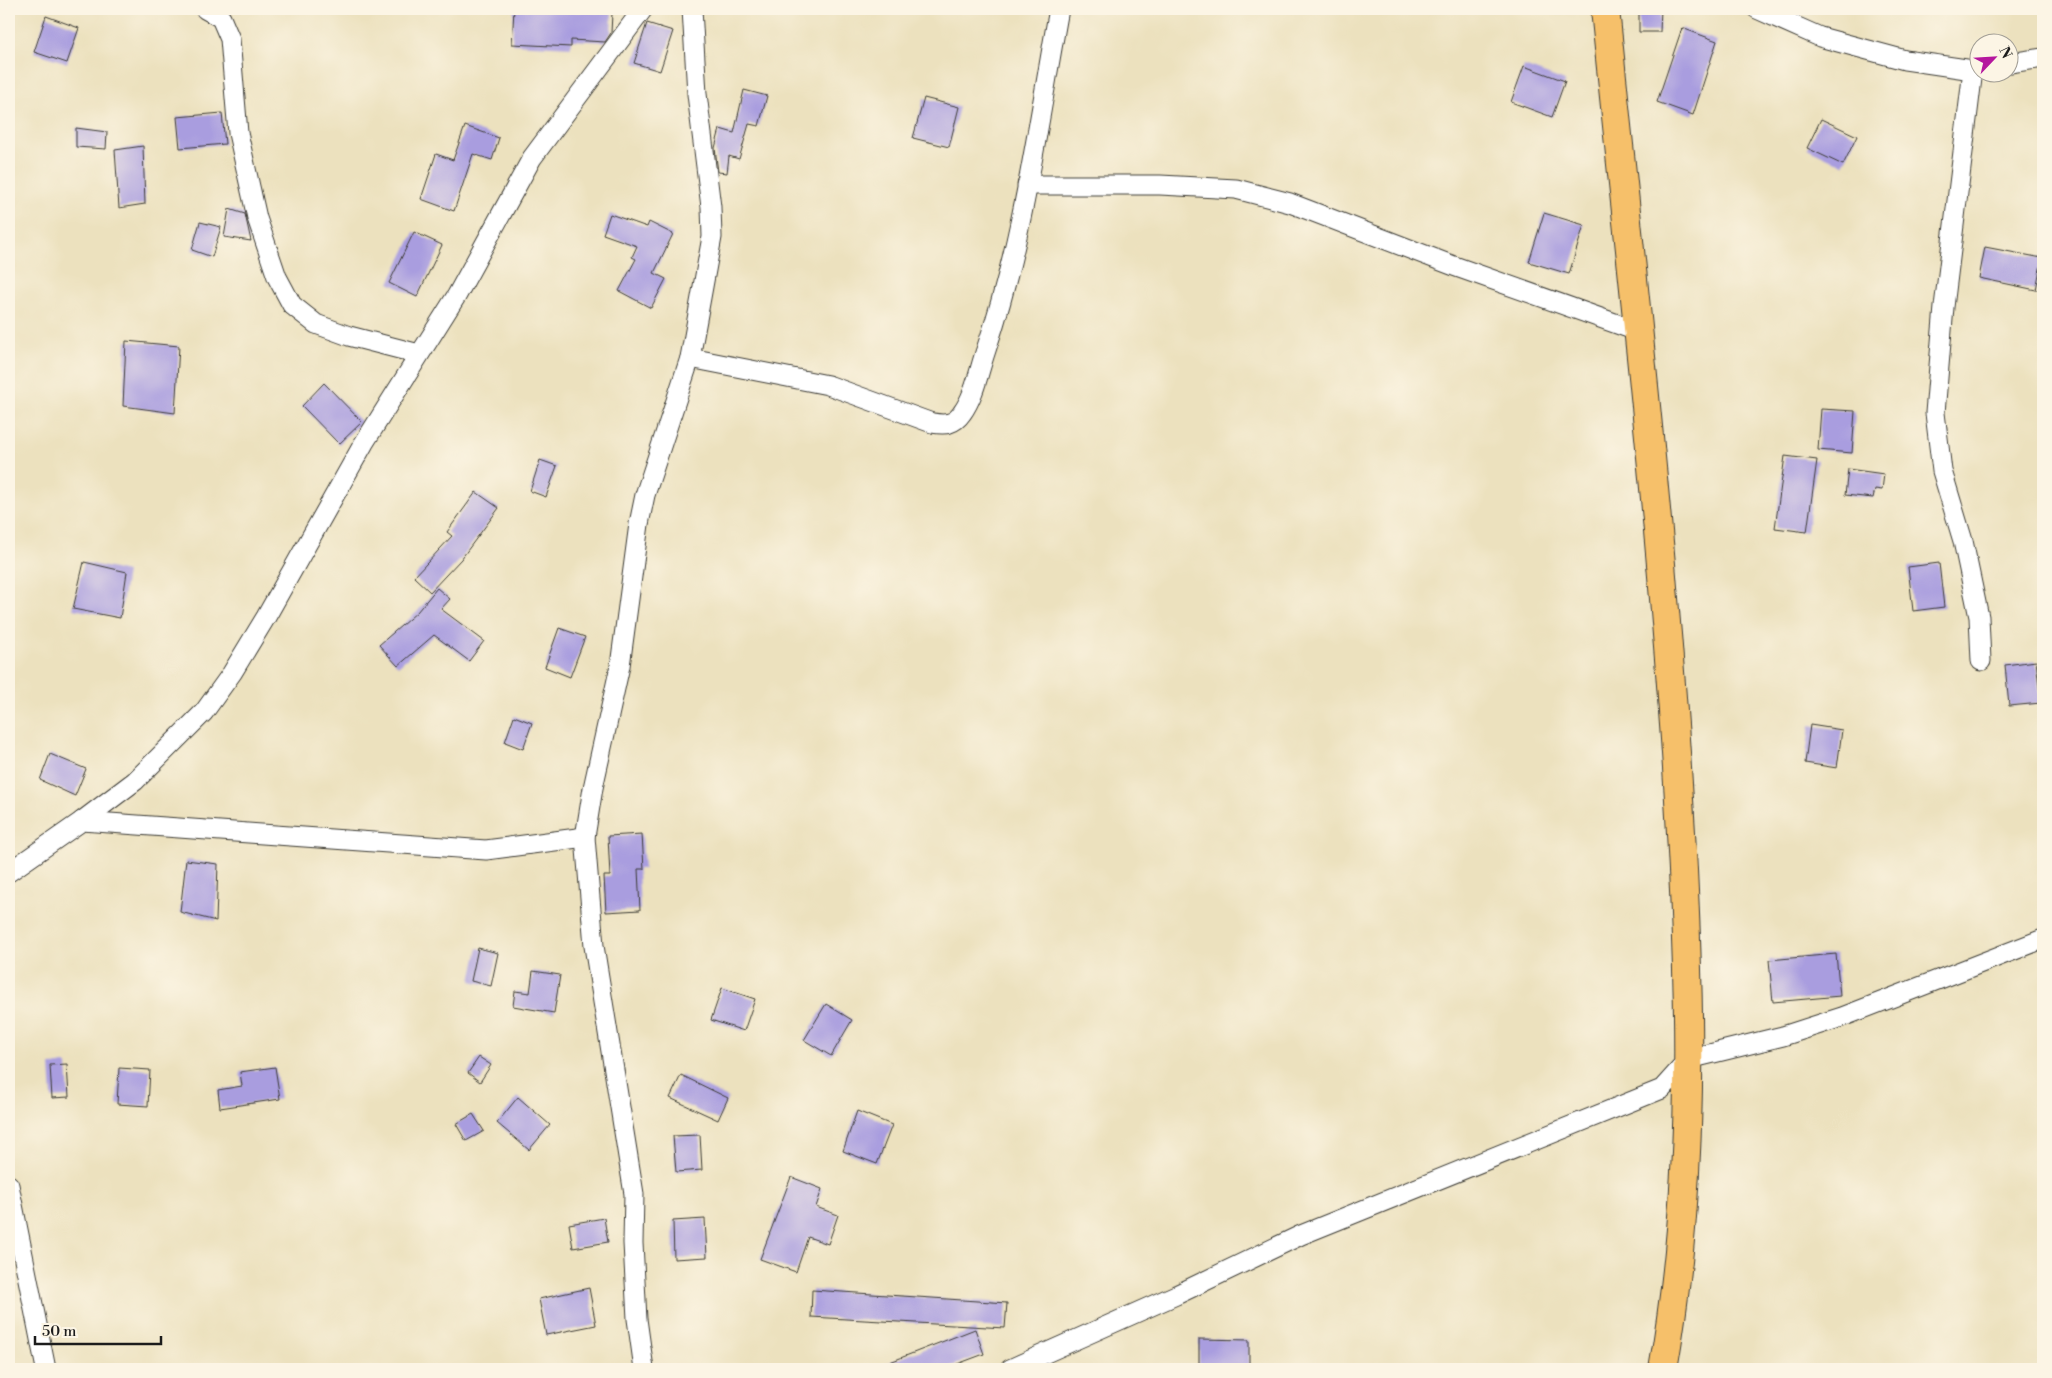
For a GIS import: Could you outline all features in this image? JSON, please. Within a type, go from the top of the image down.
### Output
[{"type":"main road","points":[[1605,9],[1669,654],[1687,909],[1689,1059],[1685,1188],[1673,1312],[1663,1369]]},
{"type":"street","points":[[205,9],[221,18],[230,40],[238,133],[257,218],[277,278],[292,305],[316,324],[418,354]]},
{"type":"street","points":[[9,872],[135,781],[204,712],[232,673],[266,617],[364,443],[456,295],[532,158],[642,9]]},
{"type":"street","points":[[644,1369],[637,1319],[633,1243],[634,1194],[594,946],[585,837],[592,788],[620,666],[639,524],[645,494],[690,358],[712,237],[711,207],[697,94],[692,9]]},
{"type":"street","points":[[690,358],[828,385],[932,423],[946,425],[955,421],[962,414],[970,398],[1001,306],[1027,184],[1059,9]]},
{"type":"street","points":[[1758,9],[1820,37],[1905,60],[1970,68]]},
{"type":"street","points":[[2020,61],[2043,58]]},
{"type":"street","points":[[1974,82],[1944,307],[1936,413],[1942,471],[1964,541],[1979,617],[1981,661]]},
{"type":"street","points":[[1027,184],[1160,185],[1236,189],[1290,203],[1454,266],[1637,330]]},
{"type":"street","points":[[82,821],[486,850],[585,837]]},
{"type":"street","points":[[1010,1369],[1176,1295],[1301,1235],[1662,1089],[1689,1059],[1783,1036],[1842,1017],[2043,939]]},
{"type":"street","points":[[9,1185],[14,1229],[46,1369]]},
{"type":"building","points":[[514,9],[612,13],[611,33],[605,42],[571,40],[571,47],[512,44]]},
{"type":"building","points":[[1639,9],[1661,9],[1660,32],[1639,32]]},
{"type":"building","points":[[46,16],[79,28],[67,63],[34,52]]},
{"type":"building","points":[[647,23],[673,31],[660,71],[634,63]]},
{"type":"building","points":[[1682,28],[1717,41],[1693,115],[1657,102]]},
{"type":"building","points":[[1524,66],[1565,81],[1552,117],[1511,102]]},
{"type":"building","points":[[744,90],[767,96],[759,126],[749,124],[739,159],[729,156],[727,173],[718,172],[715,148],[720,129],[734,133]]},
{"type":"building","points":[[924,98],[959,107],[949,147],[913,138]]},
{"type":"building","points":[[222,113],[225,144],[180,148],[177,117]]},
{"type":"building","points":[[1821,119],[1857,136],[1843,165],[1807,148]]},
{"type":"building","points":[[465,126],[499,138],[492,160],[473,154],[454,211],[421,199],[436,154],[453,160]]},
{"type":"building","points":[[76,128],[107,132],[106,149],[76,147]]},
{"type":"building","points":[[143,146],[145,204],[119,208],[115,150]]},
{"type":"building","points":[[229,209],[245,214],[251,241],[224,237]]},
{"type":"building","points":[[1544,213],[1584,225],[1569,274],[1529,262]]},
{"type":"building","points":[[610,214],[647,227],[649,222],[673,234],[654,273],[666,279],[651,308],[619,291],[636,259],[632,257],[637,246],[603,234]]},
{"type":"building","points":[[200,222],[221,227],[212,257],[192,250]]},
{"type":"building","points":[[414,232],[442,245],[417,297],[389,283]]},
{"type":"building","points":[[1985,247],[2042,258],[2036,290],[1979,278]]},
{"type":"building","points":[[126,341],[179,346],[175,413],[123,406]]},
{"type":"building","points":[[324,383],[362,422],[339,444],[302,406]]},
{"type":"building","points":[[1821,409],[1855,411],[1852,453],[1818,450]]},
{"type":"building","points":[[1785,456],[1817,460],[1807,532],[1775,528]]},
{"type":"building","points":[[540,460],[557,466],[546,497],[530,491]]},
{"type":"building","points":[[1848,469],[1884,474],[1882,490],[1875,489],[1873,498],[1845,495]]},
{"type":"building","points":[[476,492],[499,508],[461,559],[430,592],[414,577],[452,536],[447,532]]},
{"type":"building","points":[[84,562],[127,572],[120,618],[73,609]]},
{"type":"building","points":[[1939,563],[1944,607],[1913,611],[1908,567]]},
{"type":"building","points":[[437,588],[450,599],[441,609],[484,641],[469,661],[434,635],[398,666],[379,645],[417,612]]},
{"type":"building","points":[[559,628],[585,637],[570,677],[545,667]]},
{"type":"building","points":[[2036,661],[2041,703],[2009,706],[2005,665]]},
{"type":"building","points":[[514,716],[532,723],[523,749],[505,742]]},
{"type":"building","points":[[1810,725],[1842,730],[1837,768],[1805,763]]},
{"type":"building","points":[[50,754],[86,769],[75,796],[40,780]]},
{"type":"building","points":[[642,834],[644,869],[638,869],[640,910],[606,912],[604,876],[610,876],[608,836]]},
{"type":"building","points":[[186,860],[218,864],[216,921],[180,912]]},
{"type":"building","points":[[478,948],[498,953],[491,986],[471,981]]},
{"type":"building","points":[[1836,954],[1840,996],[1773,1002],[1769,960]]},
{"type":"building","points":[[533,971],[560,975],[554,1013],[513,1006],[515,991],[530,993]]},
{"type":"building","points":[[722,988],[755,999],[744,1031],[711,1020]]},
{"type":"building","points":[[826,1004],[852,1020],[831,1056],[804,1040]]},
{"type":"building","points":[[479,1057],[491,1065],[480,1082],[468,1073]]},
{"type":"building","points":[[67,1064],[69,1097],[52,1098],[50,1065]]},
{"type":"building","points":[[275,1067],[280,1099],[220,1108],[218,1090],[242,1086],[240,1072]]},
{"type":"building","points":[[119,1068],[150,1070],[148,1106],[117,1104]]},
{"type":"building","points":[[681,1075],[728,1098],[718,1120],[670,1098]]},
{"type":"building","points":[[518,1097],[550,1125],[529,1150],[497,1123]]},
{"type":"building","points":[[857,1111],[892,1125],[877,1164],[843,1151]]},
{"type":"building","points":[[473,1114],[484,1131],[466,1141],[456,1124]]},
{"type":"building","points":[[700,1135],[702,1170],[676,1172],[673,1136]]},
{"type":"building","points":[[791,1177],[822,1189],[816,1207],[838,1215],[828,1244],[808,1237],[796,1272],[760,1259]]},
{"type":"building","points":[[604,1218],[608,1242],[573,1248],[569,1224]]},
{"type":"building","points":[[705,1219],[707,1257],[674,1259],[673,1221]]},
{"type":"building","points":[[589,1288],[596,1325],[546,1335],[539,1299]]},
{"type":"building","points":[[812,1290],[1007,1303],[1005,1328],[811,1317]]},
{"type":"building","points":[[975,1329],[984,1354],[944,1369],[872,1369]]},
{"type":"building","points":[[1199,1339],[1249,1340],[1249,1369],[1199,1369]]}]
